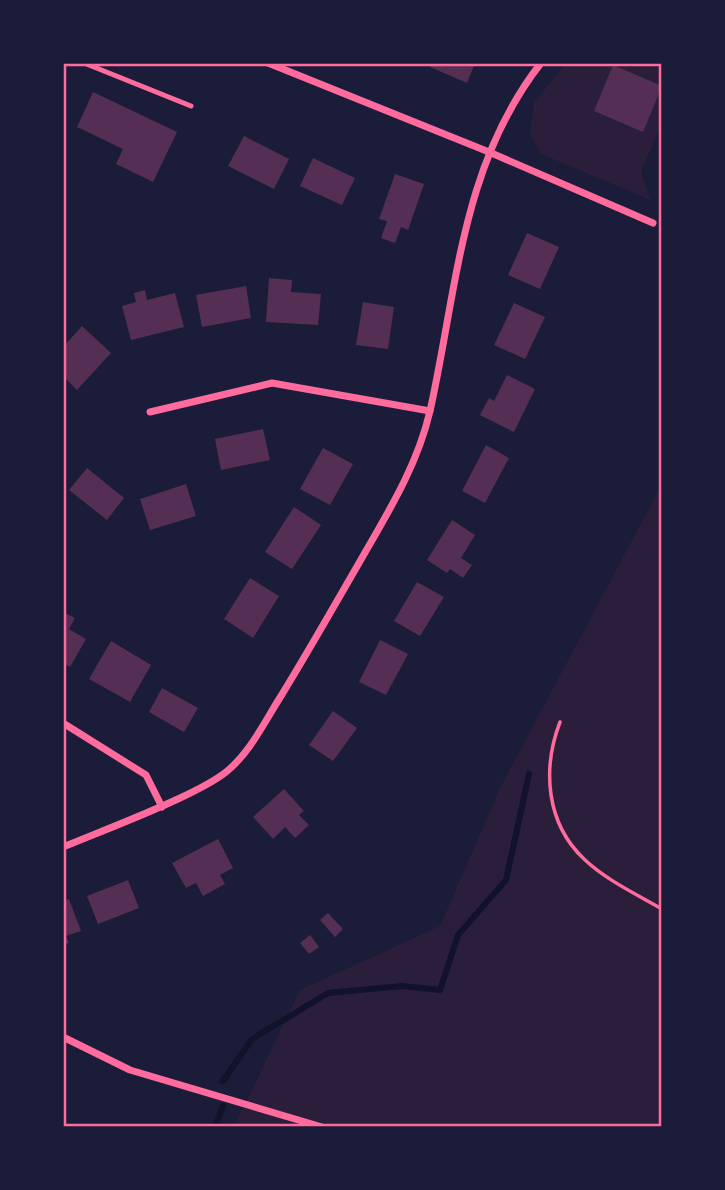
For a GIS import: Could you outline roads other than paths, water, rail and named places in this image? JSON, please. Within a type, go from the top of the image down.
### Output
[{"type":"street","points":[[268,63],[489,152],[653,223]]},
{"type":"street","points":[[63,847],[162,807],[204,787],[225,773],[242,756],[299,668],[403,486],[419,452],[430,411],[464,228],[489,152],[541,63]]},
{"type":"street","points":[[150,412],[272,383],[430,411]]},
{"type":"street","points":[[63,723],[146,775],[162,807]]},
{"type":"street","points":[[63,1037],[130,1070],[323,1127]]},
{"type":"lane","points":[[84,63],[191,106]]},
{"type":"waterway","points":[[223,1081],[252,1039],[328,993],[402,986],[440,990],[458,935],[506,880],[529,774]]},
{"type":"waterway","points":[[215,1127],[223,1106]]}]
